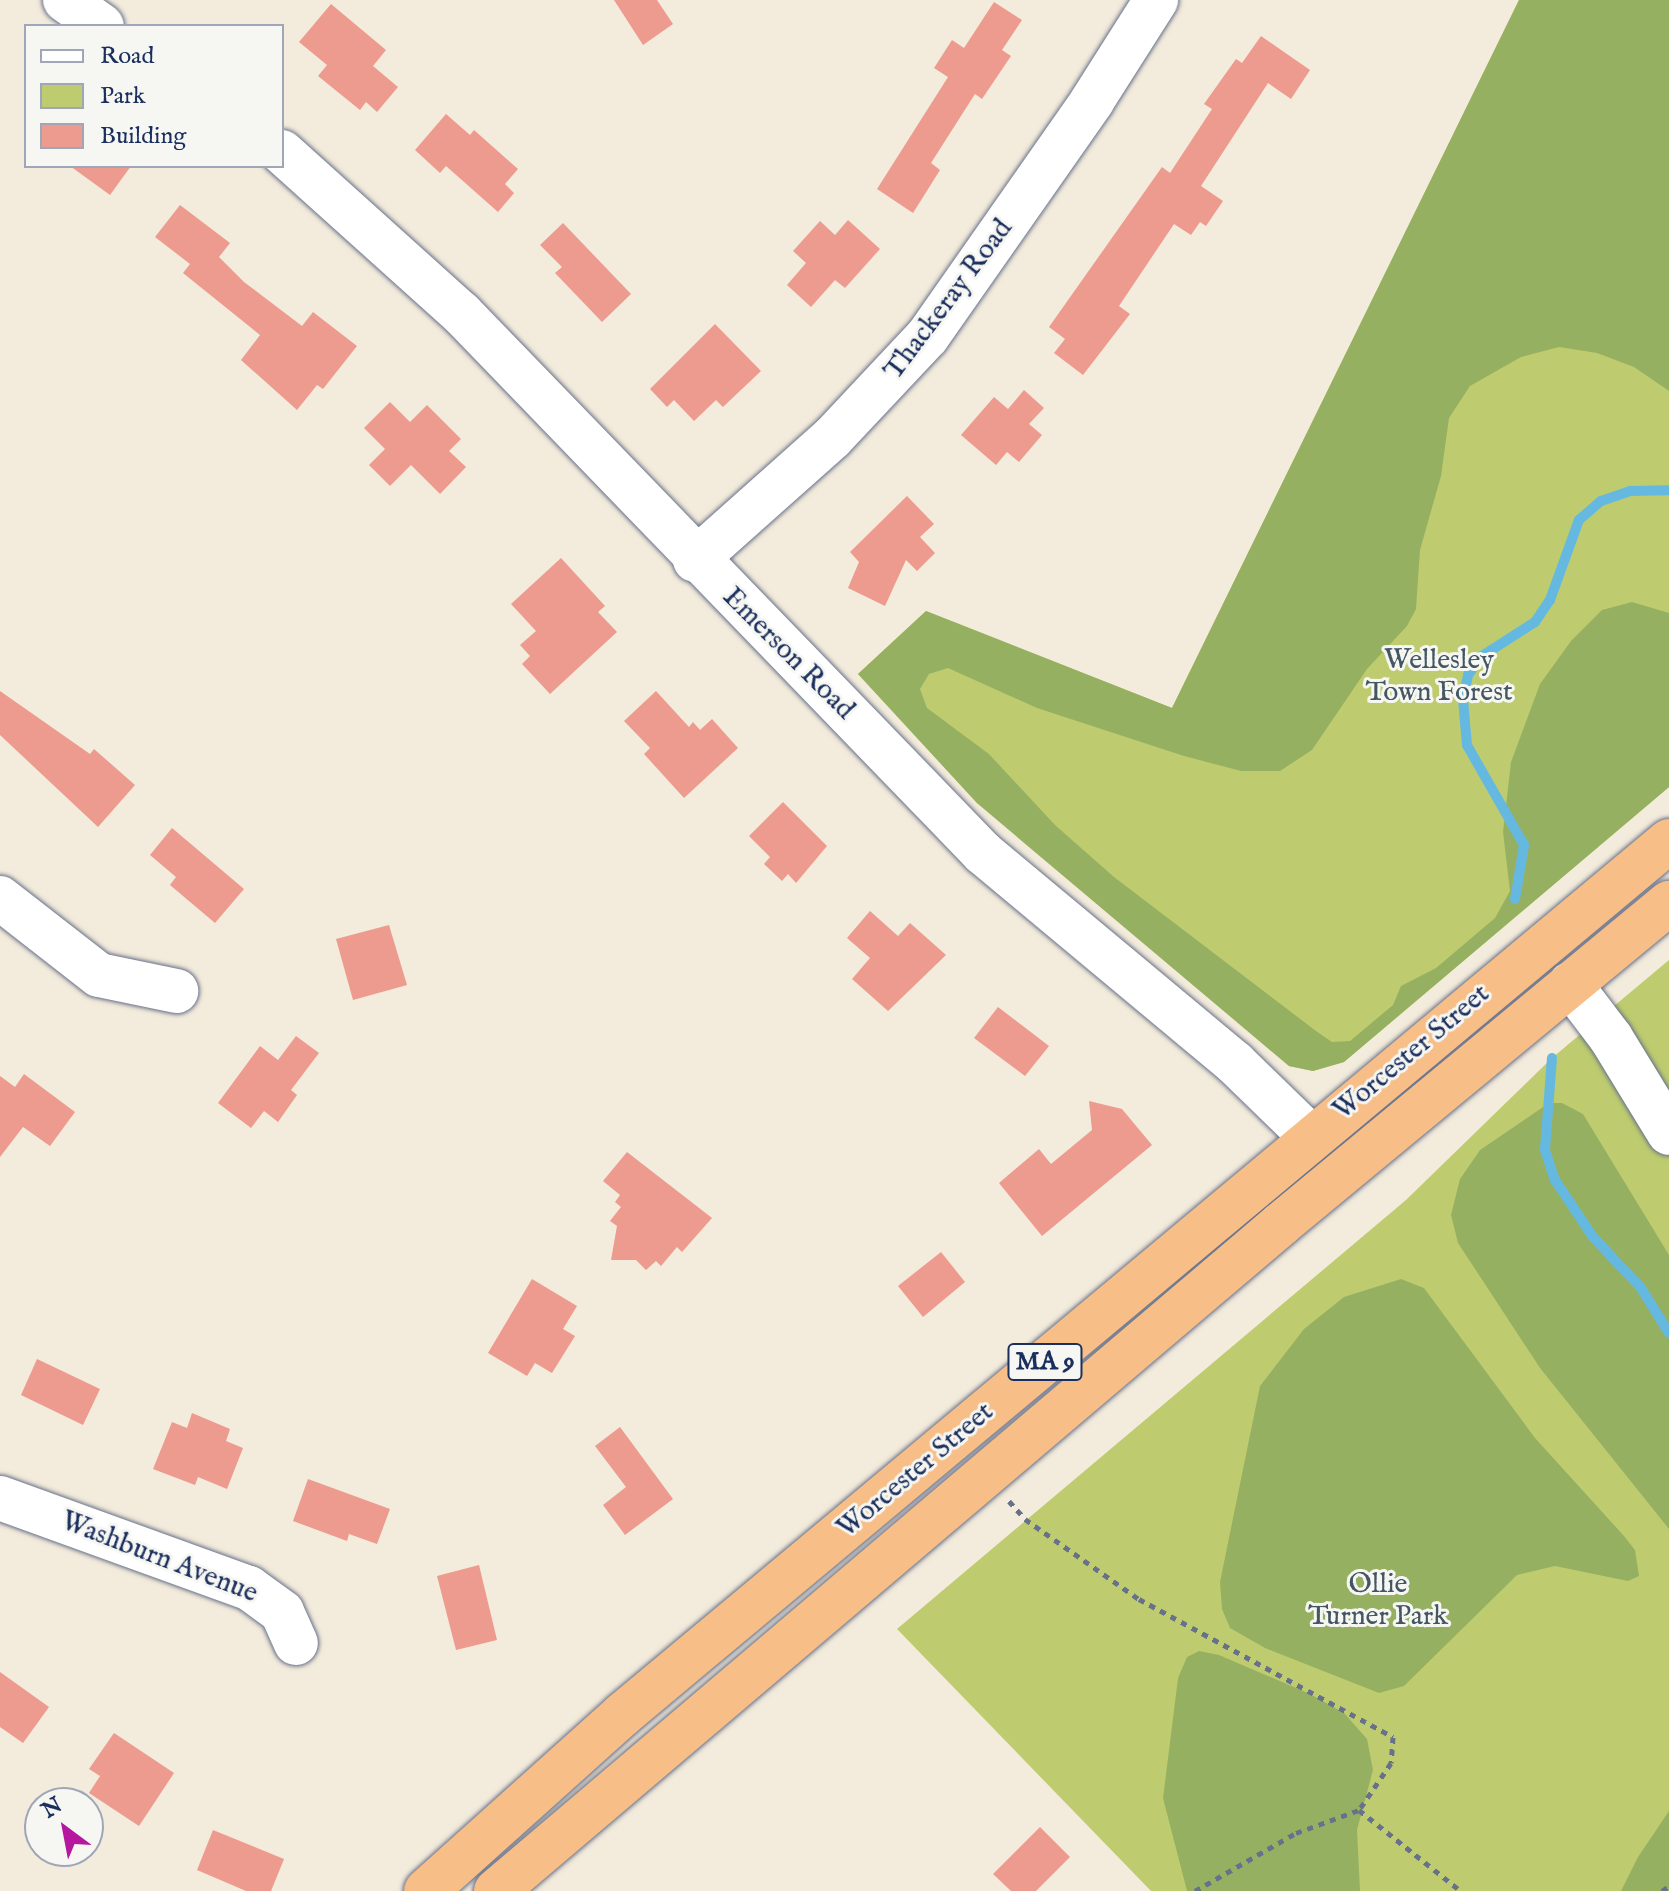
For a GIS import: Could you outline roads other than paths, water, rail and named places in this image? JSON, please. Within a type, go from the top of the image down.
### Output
[{"type":"highway","name":"Worcester Street","points":[[426,1891],[622,1715],[1669,841]]},
{"type":"highway","name":"Worcester Street","points":[[496,1891],[985,1473],[1669,903]]},
{"type":"highway","points":[[396,1891],[622,1715]]},
{"type":"street","points":[[65,0],[99,24]]},
{"type":"street","name":"Thackeray Road","points":[[695,560],[832,438],[919,347],[973,277],[1156,0]]},
{"type":"street","name":"Emerson Road","points":[[284,154],[461,313],[695,560],[983,853],[1235,1063],[1311,1137]]},
{"type":"street","points":[[0,898],[99,975],[176,991]]},
{"type":"street","points":[[1570,984],[1611,1038],[1669,1133]]},
{"type":"street","name":"Washburn Avenue","points":[[0,1498],[249,1588],[282,1612],[296,1643]]},
{"type":"waterway","points":[[1515,899],[1524,845],[1467,745],[1463,699],[1468,675],[1482,656],[1535,622],[1550,600],[1579,520],[1601,501],[1630,491],[1669,490]]},
{"type":"waterway","points":[[1552,1058],[1545,1150],[1555,1180],[1593,1237],[1641,1288],[1669,1333]]},
{"type":"park label","name":"Wellesley Town Forest","points":[[1439,677]]},
{"type":"park label","name":"Ollie Turner Park","points":[[1378,1601]]}]
